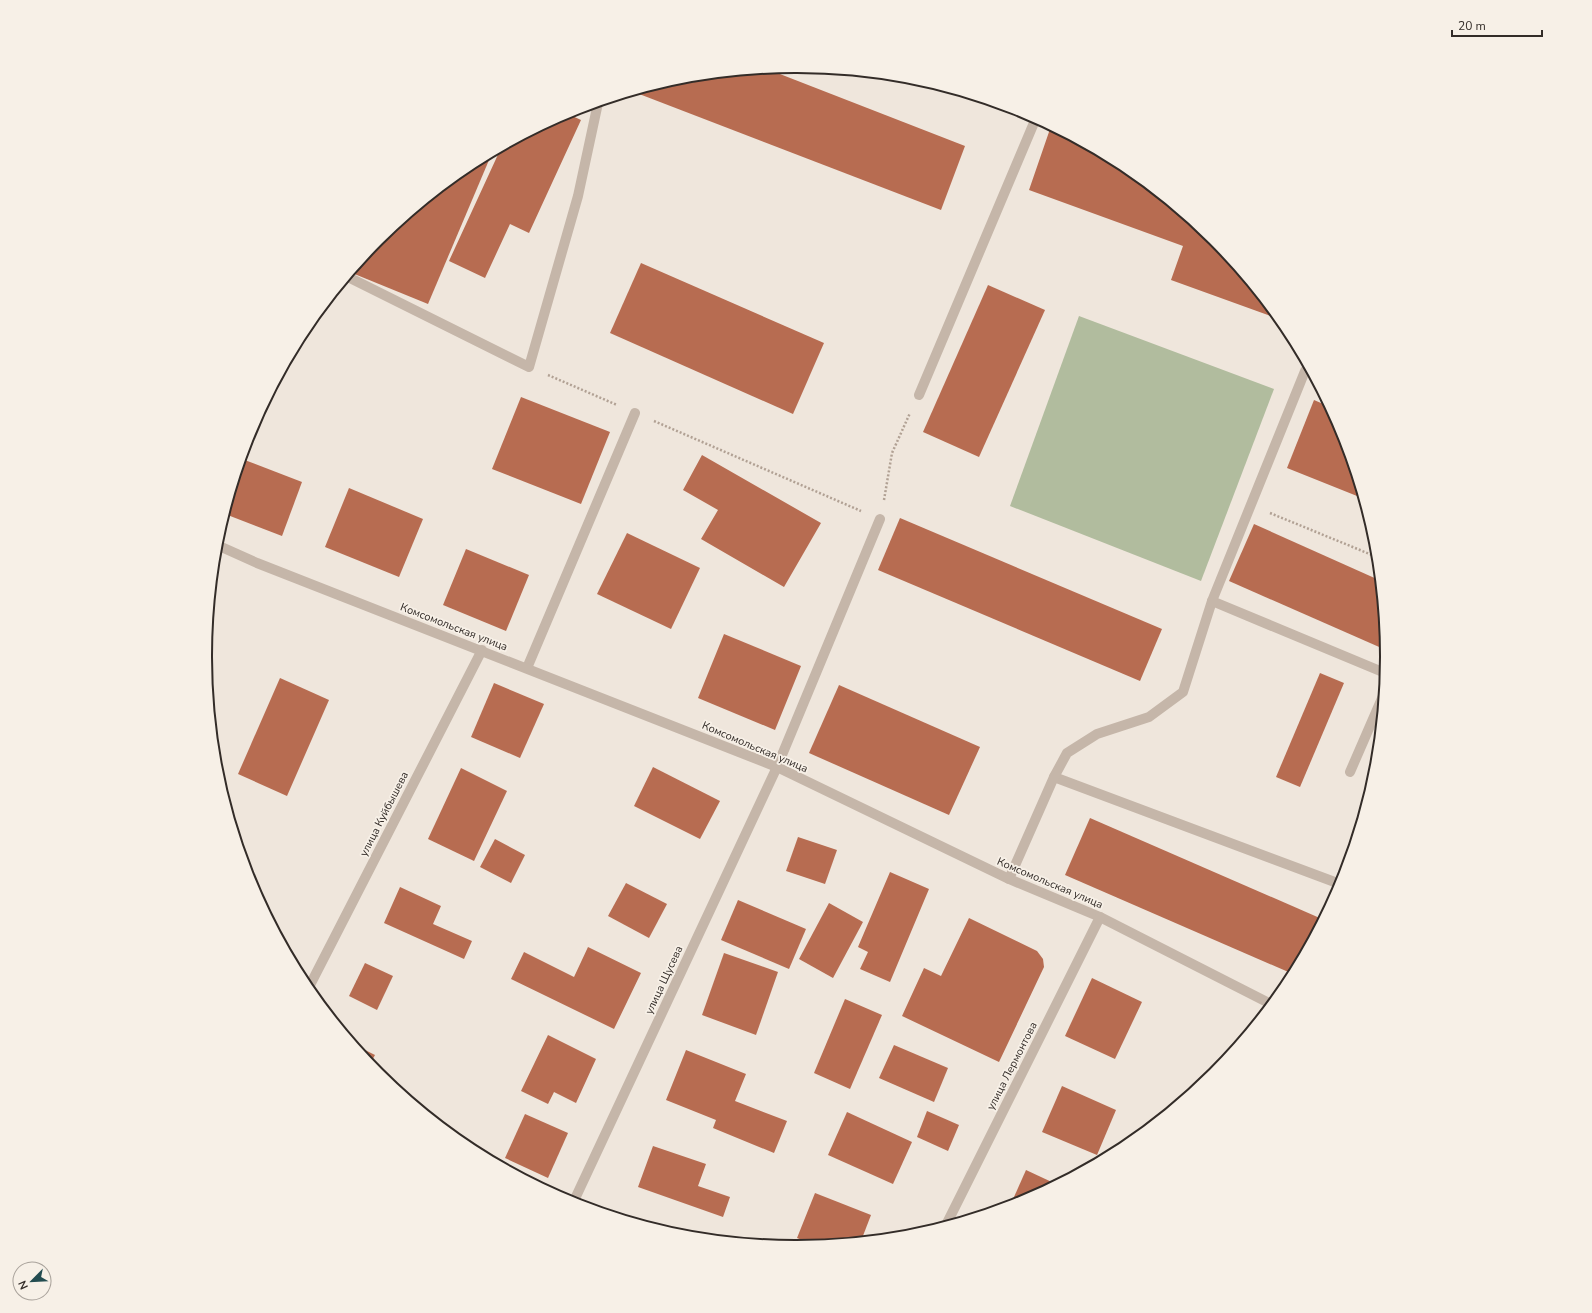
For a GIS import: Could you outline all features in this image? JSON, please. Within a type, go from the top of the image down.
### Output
[{"type":"street","points":[[351,279],[529,367],[578,196],[597,108]]},
{"type":"street","points":[[919,395],[1034,124]]},
{"type":"street","points":[[1009,879],[1054,777],[1067,753],[1097,734],[1149,717],[1183,692],[1212,601],[1305,372]]},
{"type":"street","points":[[527,668],[635,413]]},
{"type":"street","name":"улица Щусева","points":[[576,1197],[777,767],[880,519]]},
{"type":"street","name":"Комсомольская улица","points":[[223,547],[257,563],[777,767],[1009,879],[1100,917],[1266,1002]]},
{"type":"street","points":[[1212,601],[1379,671]]},
{"type":"street","name":"улица Куйбышева","points":[[312,982],[482,650]]},
{"type":"street","points":[[1350,772],[1377,710]]},
{"type":"street","points":[[1054,777],[1334,882]]},
{"type":"street","name":"улица Лермонтова","points":[[949,1219],[1100,917]]},
{"type":"path","points":[[529,367],[880,519],[892,453],[919,395]]},
{"type":"path","points":[[1251,505],[1370,554]]},
{"type":"green space","points":[[1079,316],[1274,389],[1201,581],[1010,506]]},
{"type":"building","points":[[778,73],[965,146],[941,210],[640,94],[682,84],[720,78]]},
{"type":"building","points":[[573,117],[581,120],[529,233],[510,224],[485,278],[449,261],[498,155],[538,133]]},
{"type":"building","points":[[1049,131],[1088,151],[1120,171],[1181,218],[1209,244],[1235,272],[1269,315],[1171,280],[1183,246],[1029,190]]},
{"type":"building","points":[[489,160],[428,304],[355,274],[383,244],[411,218],[472,171]]},
{"type":"building","points":[[641,263],[824,343],[793,414],[610,333]]},
{"type":"building","points":[[988,285],[1045,310],[979,457],[923,432]]},
{"type":"building","points":[[521,397],[610,432],[581,504],[492,469]]},
{"type":"building","points":[[1314,400],[1321,403],[1335,433],[1349,469],[1357,496],[1287,468]]},
{"type":"building","points":[[702,455],[821,523],[784,587],[701,539],[718,510],[683,490]]},
{"type":"building","points":[[246,461],[302,482],[282,536],[230,516]]},
{"type":"building","points":[[349,488],[423,519],[399,577],[325,547]]},
{"type":"building","points":[[900,518],[1162,629],[1140,681],[878,570]]},
{"type":"building","points":[[1254,524],[1375,578],[1380,647],[1229,581]]},
{"type":"building","points":[[627,533],[700,568],[671,629],[597,594]]},
{"type":"building","points":[[466,549],[529,575],[506,631],[443,605]]},
{"type":"building","points":[[724,634],[801,666],[775,730],[698,698]]},
{"type":"building","points":[[1320,673],[1344,683],[1300,787],[1276,777]]},
{"type":"building","points":[[280,678],[329,700],[287,796],[238,774]]},
{"type":"building","points":[[494,683],[544,704],[520,758],[471,737]]},
{"type":"building","points":[[839,685],[980,747],[949,815],[809,753]]},
{"type":"building","points":[[653,767],[720,801],[700,839],[634,806]]},
{"type":"building","points":[[461,768],[507,791],[474,861],[428,839]]},
{"type":"building","points":[[1090,818],[1318,917],[1287,971],[1065,875]]},
{"type":"building","points":[[798,837],[837,850],[825,884],[786,871]]},
{"type":"building","points":[[495,839],[525,855],[511,883],[480,867]]},
{"type":"building","points":[[890,872],[929,889],[890,982],[860,969],[868,952],[858,947]]},
{"type":"building","points":[[626,883],[667,904],[649,938],[608,916]]},
{"type":"building","points":[[400,887],[441,906],[433,924],[472,941],[464,959],[384,923]]},
{"type":"building","points":[[738,900],[806,929],[789,969],[721,940]]},
{"type":"building","points":[[829,903],[863,922],[833,978],[799,959]]},
{"type":"building","points":[[969,918],[1037,951],[1043,959],[1044,967],[999,1062],[902,1016],[924,968],[941,976]]},
{"type":"building","points":[[588,947],[641,973],[614,1029],[511,979],[524,952],[574,977]]},
{"type":"building","points":[[724,953],[778,972],[756,1035],[702,1015]]},
{"type":"building","points":[[365,963],[393,976],[377,1010],[349,996]]},
{"type":"building","points":[[1092,978],[1142,1002],[1115,1059],[1065,1036]]},
{"type":"building","points":[[845,999],[882,1015],[850,1089],[814,1073]]},
{"type":"building","points":[[548,1035],[596,1059],[576,1103],[554,1092],[548,1104],[521,1091]]},
{"type":"building","points":[[894,1045],[948,1068],[934,1102],[879,1078]]},
{"type":"building","points":[[366,1050],[375,1055],[373,1058]]},
{"type":"building","points":[[686,1050],[746,1074],[735,1101],[787,1121],[774,1153],[713,1128],[716,1120],[666,1100]]},
{"type":"building","points":[[1062,1086],[1116,1110],[1097,1155],[1042,1132]]},
{"type":"building","points":[[927,1111],[959,1125],[948,1151],[917,1137]]},
{"type":"building","points":[[847,1112],[912,1142],[893,1184],[828,1155]]},
{"type":"building","points":[[525,1114],[568,1133],[548,1178],[505,1158]]},
{"type":"building","points":[[653,1146],[706,1164],[698,1186],[730,1197],[723,1217],[638,1187]]},
{"type":"building","points":[[1026,1170],[1051,1182],[1019,1196],[1014,1198]]},
{"type":"building","points":[[815,1193],[871,1215],[863,1236],[834,1239],[802,1240],[797,1238]]}]
